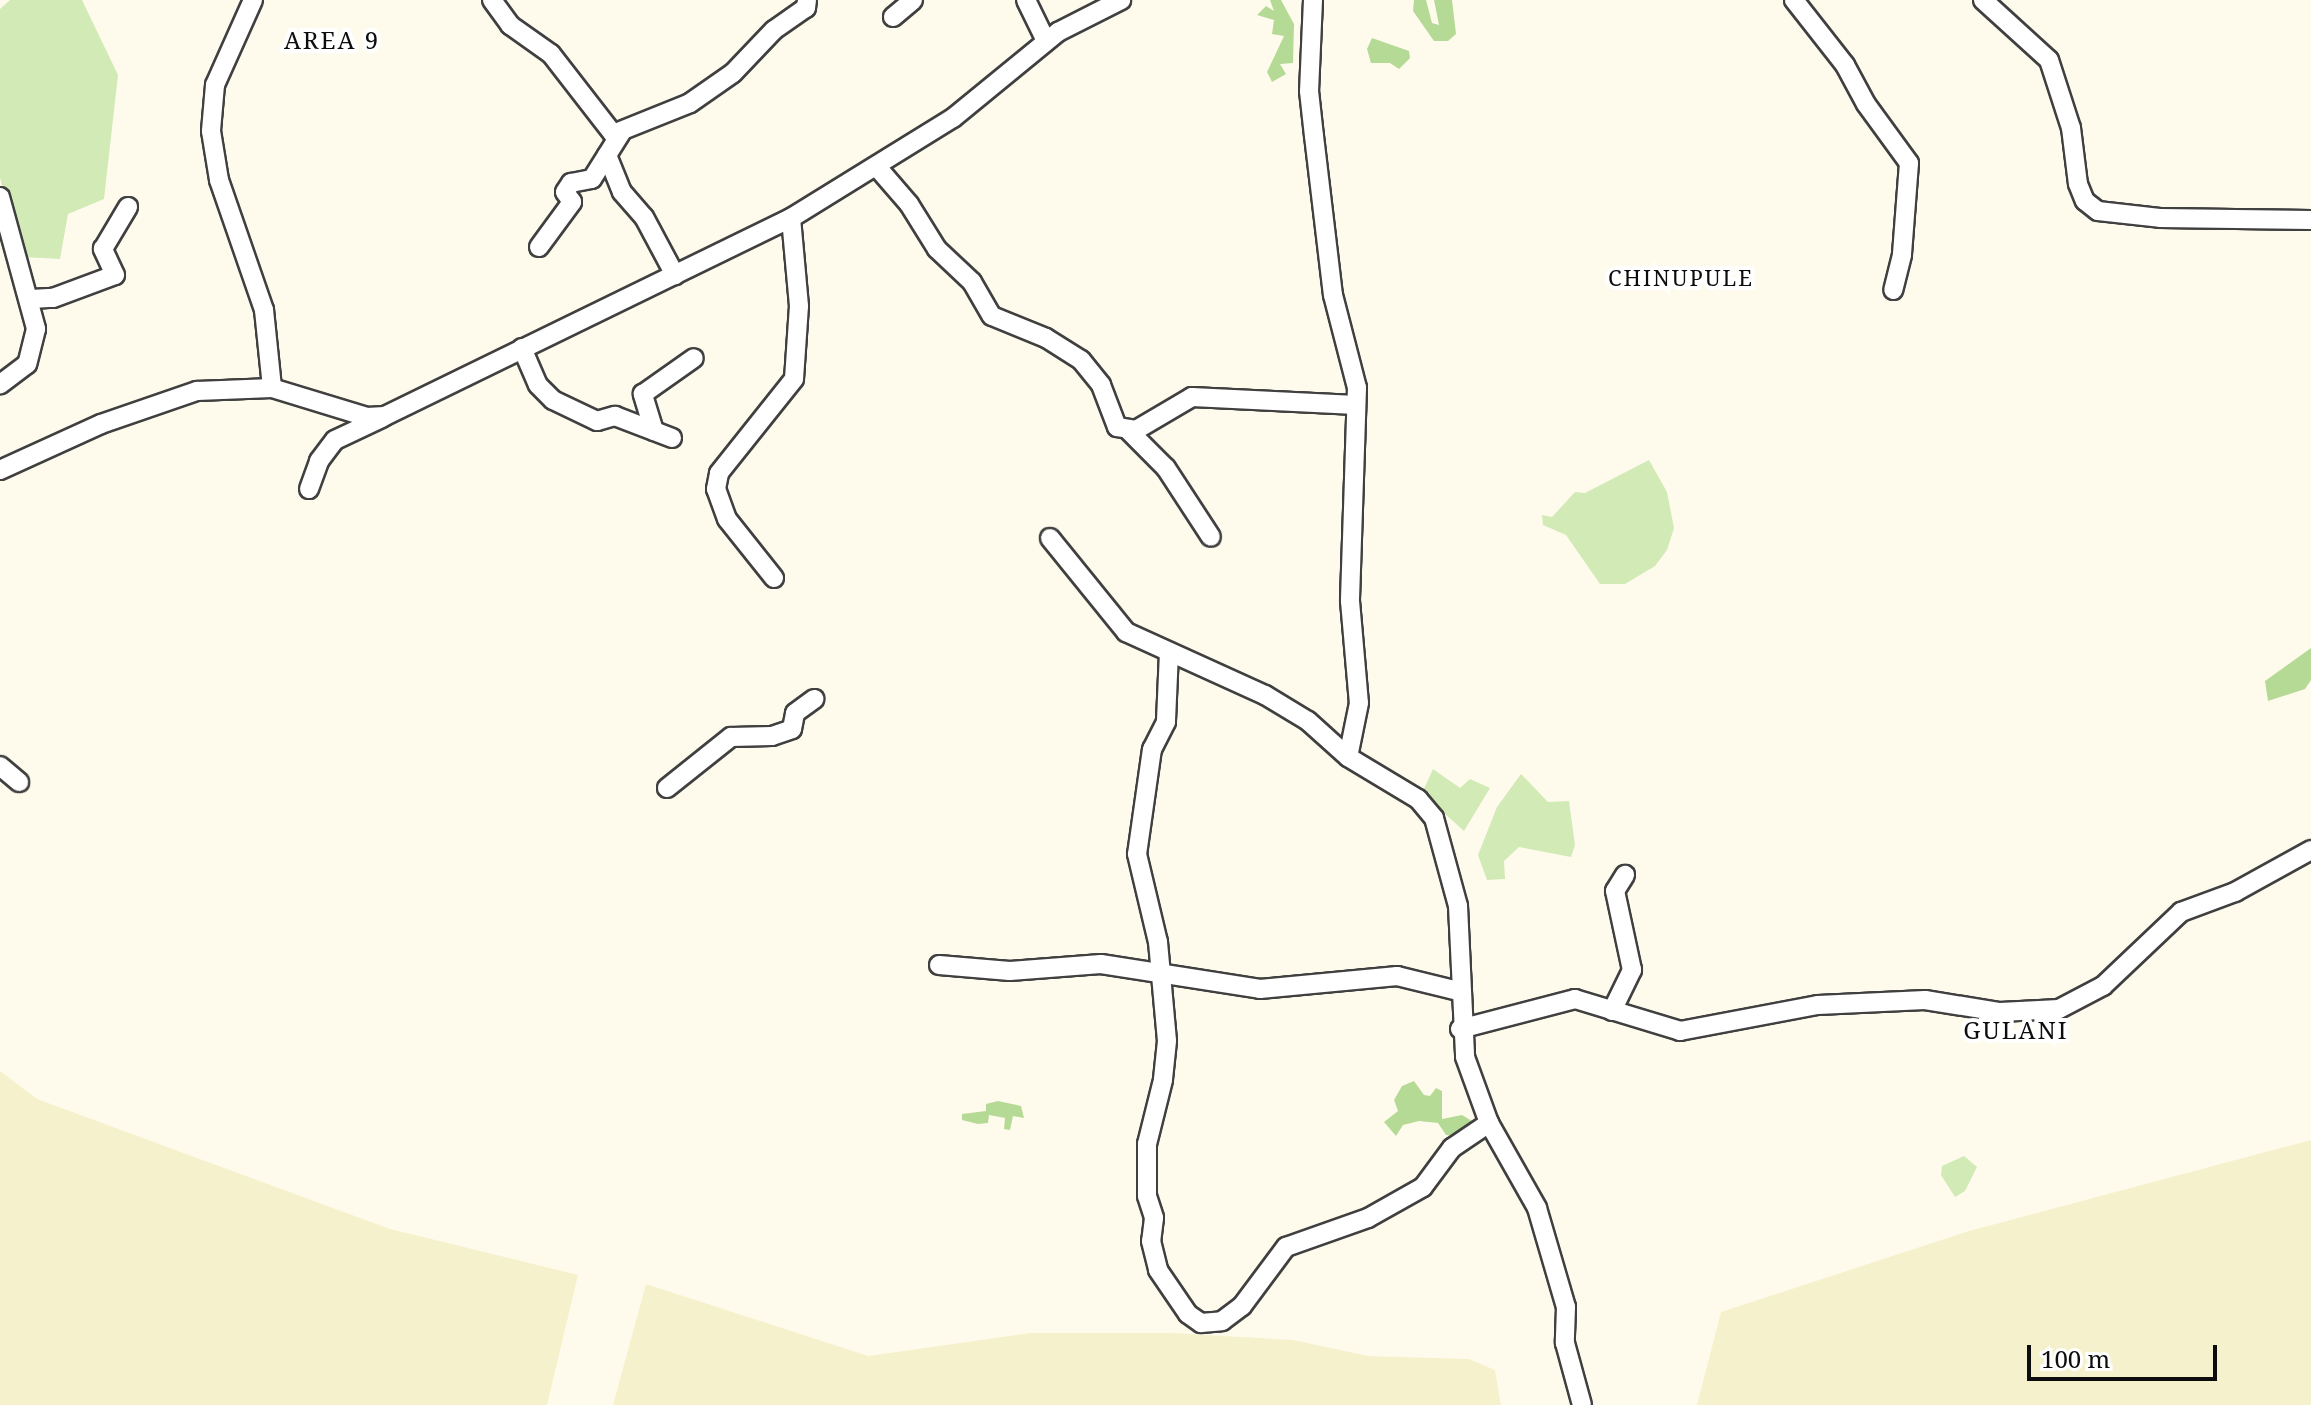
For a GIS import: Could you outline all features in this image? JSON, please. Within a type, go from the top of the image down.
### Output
[{"type":"street","points":[[253,0],[215,85],[211,131],[219,180],[264,310],[272,388]]},
{"type":"street","points":[[492,0],[510,25],[551,54],[609,132],[621,133],[676,111],[733,73],[774,30],[806,8],[807,0]]},
{"type":"street","points":[[893,17],[913,0]]},
{"type":"street","points":[[1027,0],[1046,41]]},
{"type":"street","points":[[309,489],[319,461],[335,440],[791,218],[953,118],[1046,41],[1121,0]]},
{"type":"street","points":[[1313,0],[1309,91],[1333,295],[1350,353],[1356,405],[1350,601],[1359,703],[1348,757]]},
{"type":"street","points":[[1794,0],[1845,65],[1909,163],[1902,255],[1893,290]]},
{"type":"street","points":[[1983,0],[2022,32],[2053,68],[2071,128],[2078,184],[2085,201],[2098,211],[2160,218],[2311,220]]},
{"type":"street","points":[[539,247],[572,202],[565,192],[571,183],[592,179],[621,133]]},
{"type":"street","points":[[607,155],[622,192],[644,217],[675,275]]},
{"type":"street","points":[[877,167],[909,204],[937,249],[972,282],[992,316],[1046,338],[1081,360],[1101,385],[1117,427],[1129,431],[1166,468],[1211,537]]},
{"type":"street","points":[[0,197],[31,299],[36,329],[32,355],[0,384]]},
{"type":"street","points":[[31,299],[53,298],[115,275],[103,249],[128,207]]},
{"type":"street","points":[[774,578],[727,519],[716,489],[719,473],[794,379],[799,306],[791,218]]},
{"type":"street","points":[[522,348],[538,385],[553,400],[597,421],[615,416],[672,438]]},
{"type":"street","points":[[654,431],[643,394],[694,358]]},
{"type":"street","points":[[0,470],[167,397],[272,388],[367,417],[385,416]]},
{"type":"street","points":[[1129,431],[1192,397],[1356,405]]},
{"type":"street","points":[[1050,538],[1126,632],[1265,695],[1308,721],[1348,757],[1418,799],[1439,828],[1458,906],[1460,1029],[1467,1067],[1489,1123],[1539,1216],[1566,1307],[1565,1343],[1582,1405]]},
{"type":"street","points":[[1169,652],[1166,722],[1152,749],[1137,854],[1160,973],[1167,1041],[1147,1144],[1147,1196],[1154,1218],[1151,1241],[1158,1270],[1191,1318],[1222,1321],[1249,1298],[1286,1247],[1368,1218],[1423,1187],[1452,1148],[1489,1123]]},
{"type":"street","points":[[667,788],[731,737],[772,736],[792,729],[795,713],[814,699]]},
{"type":"street","points":[[0,766],[19,782]]},
{"type":"street","points":[[1460,1029],[1569,999],[1666,1029],[1693,1031],[1818,1005],[1925,1000],[2000,1012],[2059,1009],[2103,986],[2181,912],[2235,892],[2311,850]]},
{"type":"street","points":[[1612,1011],[1632,970],[1616,908],[1615,891],[1625,875]]},
{"type":"street","points":[[939,965],[1010,971],[1101,964],[1260,989],[1397,976],[1458,991]]},
{"type":"shaded area","points":[[0,1071],[37,1099],[390,1229],[578,1275],[547,1405],[0,1405]]},
{"type":"shaded area","points":[[2311,1140],[2311,1405],[1697,1405],[1721,1312],[1969,1231]]},
{"type":"shaded area","points":[[646,1284],[868,1356],[1030,1333],[1172,1333],[1293,1340],[1368,1356],[1469,1359],[1495,1370],[1501,1405],[613,1405]]},
{"type":"green space","points":[[10,0],[82,0],[118,75],[104,199],[68,214],[60,259],[23,257],[0,178],[0,9]]},
{"type":"green space","points":[[1270,0],[1281,0],[1294,24],[1293,63],[1280,64],[1286,74],[1272,82],[1267,72],[1284,36],[1272,34],[1274,20],[1257,15],[1266,6],[1274,11]]},
{"type":"green space","points":[[1414,0],[1426,0],[1432,23],[1439,25],[1434,0],[1452,0],[1456,34],[1448,41],[1434,41],[1413,11]]},
{"type":"green space","points":[[1372,38],[1409,51],[1410,58],[1399,69],[1390,63],[1371,63],[1367,49]]},
{"type":"green space","points":[[1649,460],[1667,492],[1674,528],[1667,550],[1655,566],[1625,584],[1600,584],[1566,535],[1543,525],[1542,515],[1552,517],[1575,492],[1585,493]]},
{"type":"green space","points":[[2311,648],[2311,680],[2305,689],[2268,701],[2265,681]]},
{"type":"green space","points":[[1433,769],[1460,788],[1470,779],[1490,788],[1464,831],[1422,793]]},
{"type":"green space","points":[[1521,774],[1548,802],[1569,801],[1575,845],[1571,857],[1519,847],[1504,861],[1505,879],[1487,880],[1478,855],[1497,807]]},
{"type":"green space","points":[[1414,1081],[1424,1095],[1430,1096],[1436,1088],[1442,1091],[1442,1119],[1462,1115],[1477,1124],[1456,1136],[1446,1135],[1438,1123],[1419,1121],[1403,1125],[1396,1136],[1384,1122],[1398,1111],[1394,1100],[1402,1086]]},
{"type":"green space","points":[[998,1101],[1021,1106],[1024,1118],[1013,1116],[1010,1130],[1004,1129],[1005,1118],[989,1115],[988,1123],[978,1124],[962,1120],[962,1114],[986,1111],[986,1104]]},
{"type":"green space","points":[[1964,1156],[1977,1167],[1965,1191],[1955,1197],[1941,1175],[1942,1166]]},
{"type":"district","name":"AREA 9","points":[[332,40]]},
{"type":"district","name":"CHINUPULE","points":[[1681,278]]},
{"type":"district","name":"GULANI","points":[[2016,1030]]}]
